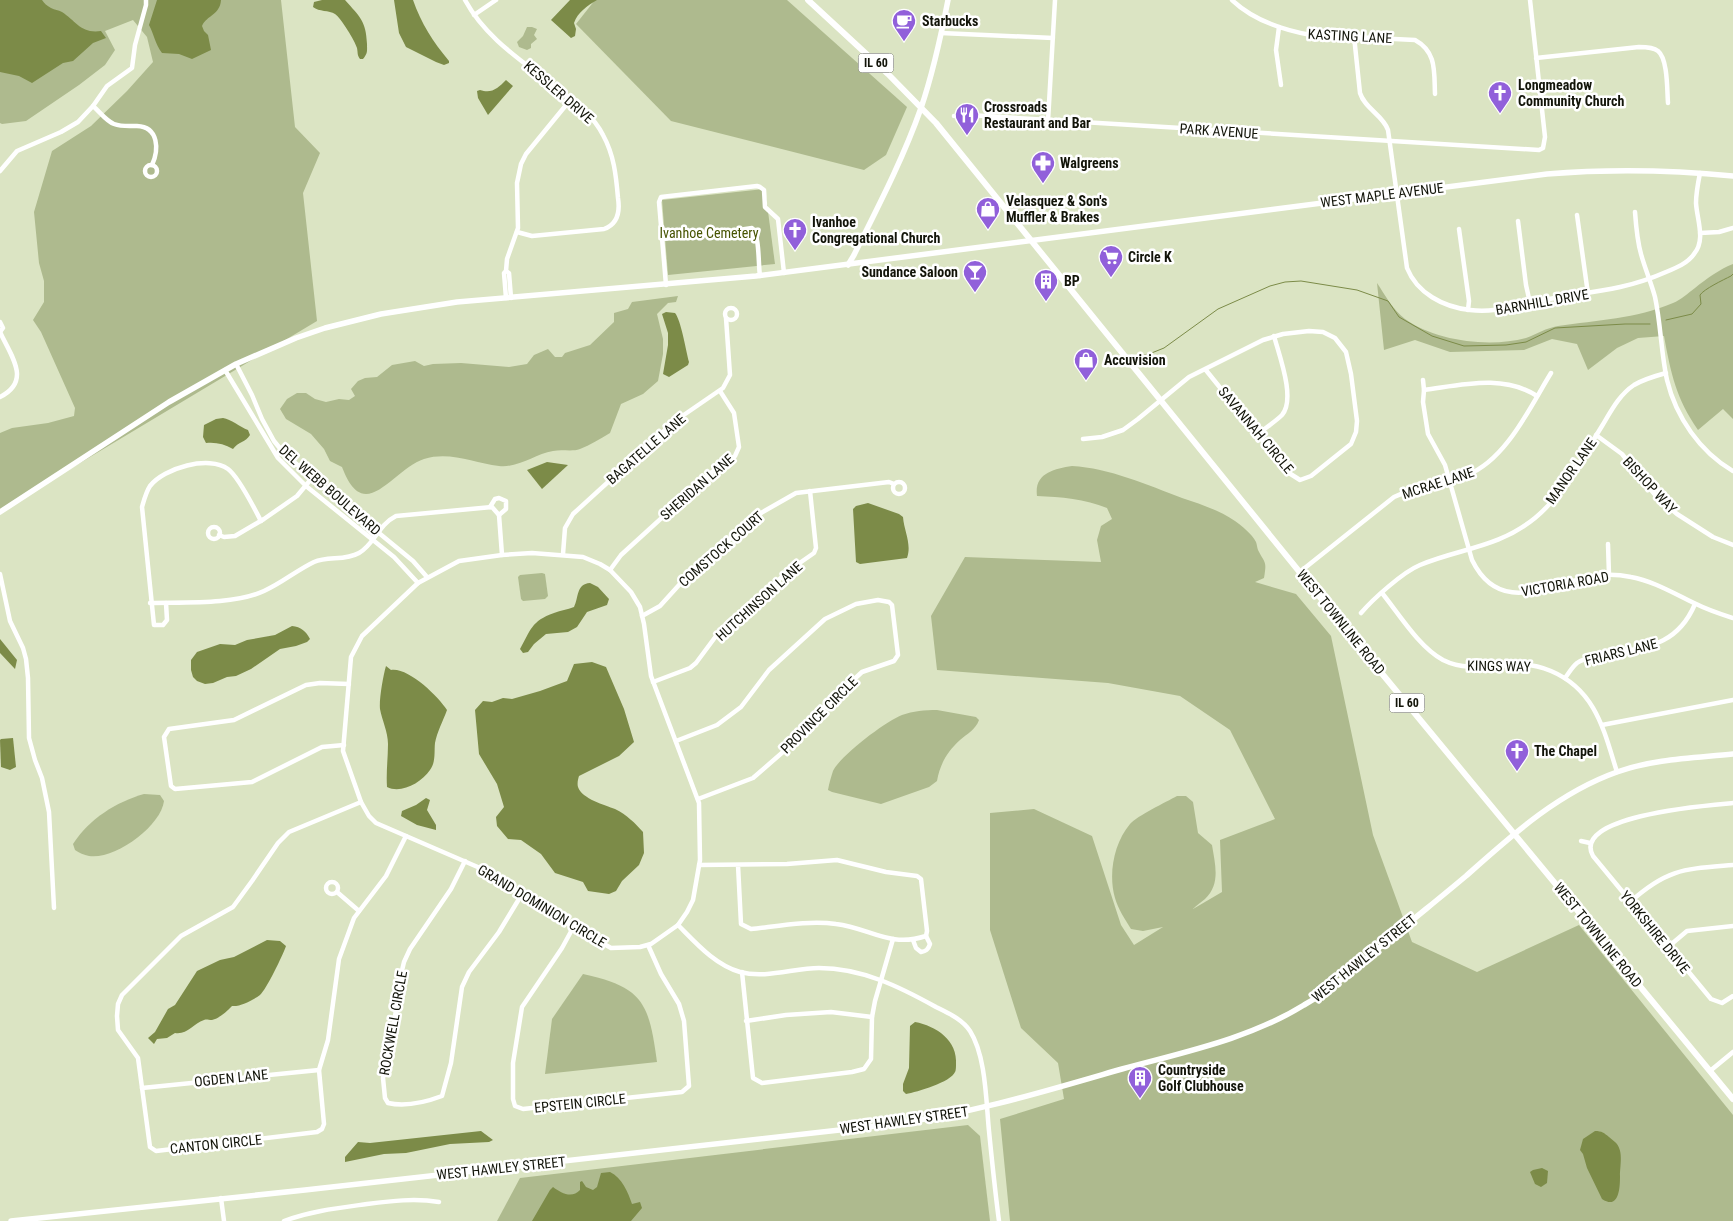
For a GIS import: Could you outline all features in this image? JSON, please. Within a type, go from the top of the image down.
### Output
[{"type":"main road","name":"IL 60","points":[[808,0],[921,107],[1032,240]]},
{"type":"main road","name":"WEST TOWNLINE ROAD","points":[[1032,240],[1160,400],[1710,1071]]},
{"type":"main road","name":"IL 60","points":[[1710,1071],[1733,1099]]},
{"type":"street","points":[[0,171],[17,151],[61,132],[78,122],[93,106],[107,86],[133,66],[135,45],[146,0]]},
{"type":"street","name":"KESSLER DRIVE","points":[[465,0],[474,15],[492,37],[571,99],[594,121],[609,148],[616,171],[619,206],[618,215],[612,225],[604,229],[532,236],[517,232]]},
{"type":"street","points":[[474,15],[496,0]]},
{"type":"street","points":[[848,265],[894,173],[921,107],[948,0]]},
{"type":"street","points":[[1048,120],[1055,0]]},
{"type":"street","name":"KASTING LANE","points":[[1232,0],[1248,13],[1279,27],[1311,35],[1407,38],[1415,40],[1422,44],[1432,58],[1436,94]]},
{"type":"street","points":[[1530,0],[1536,58],[1639,47],[1652,48],[1662,56],[1668,103]]},
{"type":"street","points":[[1279,27],[1276,50],[1281,85]]},
{"type":"street","points":[[941,33],[1053,38]]},
{"type":"street","name":"BARNHILL DRIVE","points":[[1354,36],[1362,100],[1387,126],[1404,258],[1408,271],[1423,291],[1437,300],[1468,310],[1502,310],[1530,303],[1622,288],[1674,269],[1690,260],[1698,248],[1700,233],[1696,201],[1700,173]]},
{"type":"street","name":"PARK AVENUE","points":[[954,116],[969,115],[1534,151],[1544,148],[1545,137],[1536,58]]},
{"type":"street","points":[[508,298],[504,273],[519,221],[517,180],[521,164],[526,154],[571,99]]},
{"type":"street","points":[[93,106],[114,124],[128,127],[139,126],[152,133],[157,142],[157,150],[152,165]]},
{"type":"street","name":"WEST MAPLE AVENUE","points":[[0,512],[169,402],[236,364],[296,338],[347,322],[428,306],[760,276],[1572,172],[1646,170],[1733,176]]},
{"type":"street","points":[[666,285],[659,202],[661,198],[759,186],[764,190],[765,207],[778,219],[784,273]]},
{"type":"street","points":[[1635,212],[1640,252],[1655,298],[1666,373],[1676,405],[1693,434],[1709,452],[1733,471]]},
{"type":"street","points":[[1577,215],[1588,294]]},
{"type":"street","points":[[1518,221],[1530,303]]},
{"type":"street","points":[[662,239],[752,228],[755,231],[757,240],[760,276]]},
{"type":"street","points":[[1700,233],[1719,232],[1733,228]]},
{"type":"street","points":[[1459,229],[1468,310]]},
{"type":"street","points":[[720,391],[730,374],[726,318]]},
{"type":"street","points":[[0,322],[3,328],[0,332],[18,375],[13,389],[0,397]]},
{"type":"street","name":"SAVANNAH CIRCLE","points":[[1083,439],[1102,437],[1123,430],[1189,377],[1205,369],[1263,340],[1274,336],[1309,331],[1322,332],[1335,338],[1346,352],[1357,421],[1356,432],[1351,444],[1311,476],[1300,480],[1289,473],[1205,369]]},
{"type":"street","points":[[1258,435],[1282,414],[1288,403],[1283,368],[1274,336]]},
{"type":"street","name":"DEL WEBB BOULEVARD","points":[[236,364],[274,441],[312,478],[413,561],[427,577]]},
{"type":"street","name":"DEL WEBB BOULEVARD","points":[[225,370],[278,458],[306,486],[373,539],[418,583]]},
{"type":"street","name":"MCRAE LANE","points":[[1301,571],[1394,497],[1476,471],[1497,455],[1551,373]]},
{"type":"street","name":"MANOR LANE","points":[[1361,613],[1409,571],[1419,566],[1500,540],[1513,533],[1545,509],[1565,485],[1616,404],[1633,386],[1646,379],[1666,373]]},
{"type":"street","name":"VICTORIA ROAD","points":[[1423,380],[1423,402],[1428,434],[1434,448],[1445,464],[1472,560],[1481,576],[1494,587],[1509,592],[1527,593],[1589,577],[1608,575],[1632,577],[1646,581],[1696,604],[1733,618]]},
{"type":"street","points":[[1424,390],[1494,382],[1517,386],[1537,396]]},
{"type":"street","name":"BAGATELLE LANE","points":[[562,554],[565,528],[573,514],[675,421],[720,391]]},
{"type":"street","name":"SHERIDAN LANE","points":[[610,570],[622,555],[712,472],[735,456],[739,447],[734,414],[720,391]]},
{"type":"street","name":"BISHOP WAY","points":[[1596,435],[1622,454],[1656,496],[1677,514],[1699,529],[1733,546]]},
{"type":"street","points":[[166,603],[167,620],[163,625],[154,625],[150,603],[142,507],[150,486],[176,468],[211,462],[226,467],[234,474],[260,521]]},
{"type":"street","points":[[219,535],[224,537],[235,536],[260,521],[297,496],[312,478]]},
{"type":"street","name":"COMSTOCK COURT","points":[[642,616],[660,606],[679,585],[754,517],[796,493],[889,482],[894,484]]},
{"type":"street","name":"HUTCHINSON LANE","points":[[653,682],[690,668],[696,663],[719,632],[791,569],[814,553],[816,548],[810,491]]},
{"type":"street","points":[[490,507],[495,499],[499,498],[506,501],[506,509],[499,515]]},
{"type":"street","points":[[150,603],[202,602],[250,596],[264,591],[316,561],[343,559],[360,553],[383,524],[396,516],[490,507],[496,509],[499,515],[502,555]]},
{"type":"street","points":[[1608,544],[1608,575]]},
{"type":"street","name":"GRAND DOMINION CIRCLE","points":[[562,554],[583,557],[610,570],[631,592],[640,607],[651,676],[698,800],[699,865],[693,900],[678,925],[662,938],[640,947],[611,948],[480,868],[376,823],[369,816],[361,802],[343,751],[351,657],[362,636],[418,583],[460,561],[502,555],[562,554]]},
{"type":"street","points":[[0,574],[10,621],[26,658],[30,738],[35,760],[42,778],[49,812],[54,908]]},
{"type":"street","name":"KINGS WAY","points":[[1382,593],[1425,646],[1445,661],[1459,666],[1471,667],[1518,664],[1534,666],[1544,668],[1565,678],[1577,687],[1589,701],[1602,726],[1617,772]]},
{"type":"street","name":"PROVINCE CIRCLE","points":[[676,741],[717,725],[741,707],[769,670],[824,619],[856,604],[878,600],[889,602],[892,605],[898,655],[894,661],[862,672],[809,722],[791,745],[753,778],[698,800]]},
{"type":"street","name":"FRIARS LANE","points":[[1565,678],[1573,667],[1588,658],[1654,645],[1669,638],[1684,626],[1696,604]]},
{"type":"street","points":[[344,745],[322,747],[252,782],[176,789],[171,786],[164,737],[169,729],[234,720],[306,685],[349,684]]},
{"type":"street","points":[[1602,726],[1733,700]]},
{"type":"street","name":"WEST HAWLEY STREET","points":[[12,1221],[884,1125],[937,1118],[988,1107],[1239,1036],[1289,1014],[1319,996],[1349,973],[1514,833],[1569,795],[1617,772],[1656,763],[1733,754]]},
{"type":"street","name":"CANTON CIRCLE","points":[[361,802],[289,832],[278,843],[232,907],[181,936],[122,995],[118,1004],[118,1030],[138,1058],[150,1147],[156,1151],[214,1145],[317,1132],[322,1129],[324,1124],[319,1070],[328,1040],[339,960],[354,918],[386,876],[406,836]]},
{"type":"street","points":[[1581,841],[1590,843],[1596,834],[1639,816],[1668,810],[1733,803]]},
{"type":"street","name":"YORKSHIRE DRIVE","points":[[1590,843],[1590,850],[1593,856],[1711,999],[1722,1003],[1733,996]]},
{"type":"street","points":[[699,865],[787,864],[837,860],[886,872],[917,876],[920,879],[927,931],[926,936],[930,944],[928,949],[921,952],[916,948],[913,940]]},
{"type":"street","name":"ROCKWELL CIRCLE","points":[[465,861],[451,890],[410,949],[404,962],[391,1047],[383,1078],[385,1098],[388,1103],[395,1105],[414,1103],[442,1096],[451,1063],[462,987],[469,972],[499,932],[522,894]]},
{"type":"street","points":[[738,864],[741,924],[745,927],[823,923],[838,924],[884,938],[913,940],[926,936]]},
{"type":"street","points":[[1630,902],[1654,883],[1670,874],[1690,869],[1733,865]]},
{"type":"street","points":[[337,892],[359,911]]},
{"type":"street","points":[[678,925],[695,943],[719,963],[742,972],[755,974],[818,968],[844,969],[882,980],[905,990],[959,1019],[970,1031],[980,1060],[988,1107],[998,1221]]},
{"type":"street","name":"EPSTEIN CIRCLE","points":[[574,926],[562,948],[522,1007],[513,1063],[513,1098],[515,1106],[523,1109],[682,1092],[689,1086],[684,1021],[679,1004],[661,974],[648,945]]},
{"type":"street","points":[[1668,946],[1687,931],[1733,926]]},
{"type":"street","points":[[742,972],[753,1078],[762,1083],[852,1072],[864,1069],[871,1059],[872,1018],[894,939]]},
{"type":"street","points":[[746,1021],[786,1015],[831,1012],[872,1018]]},
{"type":"street","points":[[1710,1071],[1733,1052]]},
{"type":"street","name":"OGDEN LANE","points":[[142,1088],[319,1070]]},
{"type":"street","points":[[221,1198],[224,1221]]},
{"type":"street","points":[[284,1221],[326,1209],[391,1201],[416,1200],[439,1202]]},
{"type":"green space","points":[[0,0],[281,0],[295,127],[320,153],[303,193],[317,321],[0,511],[0,433],[12,428],[48,423],[74,416],[75,408],[41,332],[33,320],[44,302],[44,281],[39,263],[34,212],[52,151],[91,126],[127,91],[153,62],[147,37],[133,20],[105,31],[115,50],[105,65],[26,121],[2,124],[0,123]]},
{"type":"green space","points":[[595,0],[787,0],[907,107],[886,155],[864,170],[671,121],[576,24]]},
{"type":"green space","points":[[527,27],[537,29],[534,35],[537,39],[531,44],[531,48],[527,50],[519,47],[517,42],[523,36]]},
{"type":"green space","name":"Ivanhoe Cemetery","points":[[765,189],[775,264],[668,275],[662,200]]},
{"type":"green space","points":[[1733,264],[1733,419],[1723,409],[1698,430],[1684,407],[1675,385],[1664,336],[1638,338],[1617,348],[1588,370],[1577,344],[1552,339],[1524,350],[1450,352],[1415,340],[1384,350],[1377,283],[1397,311],[1405,319],[1418,327],[1432,333],[1463,341],[1496,342],[1526,338],[1558,326],[1616,318],[1659,308],[1679,300],[1713,274]]},
{"type":"green space","points":[[678,296],[676,302],[668,303],[657,314],[663,339],[663,354],[658,381],[643,394],[621,404],[610,433],[580,449],[553,451],[506,466],[490,465],[462,458],[443,456],[424,459],[416,462],[387,485],[373,493],[366,494],[357,491],[348,480],[342,467],[330,461],[324,449],[311,434],[286,419],[280,409],[287,399],[297,393],[306,393],[315,399],[326,402],[339,399],[349,400],[355,396],[351,389],[358,381],[377,377],[392,365],[415,361],[424,366],[461,363],[509,367],[527,364],[534,355],[548,349],[555,357],[562,357],[565,353],[590,345],[614,322],[614,313],[628,309],[632,302]]},
{"type":"green space","points":[[1072,466],[1086,467],[1114,474],[1209,508],[1235,521],[1252,536],[1265,565],[1264,578],[1255,582],[1296,594],[1331,636],[1373,835],[1412,942],[1477,972],[1579,925],[1733,1115],[1733,1221],[1010,1221],[1000,1119],[1064,1099],[1058,1063],[1021,1028],[990,930],[990,813],[1034,809],[1092,836],[1121,925],[1134,945],[1163,927],[1143,931],[1131,929],[1115,898],[1112,869],[1116,849],[1130,824],[1145,813],[1177,796],[1186,796],[1193,802],[1198,833],[1212,845],[1216,874],[1210,893],[1193,909],[1222,892],[1220,840],[1275,819],[1230,730],[1180,696],[1108,683],[937,670],[931,616],[965,557],[1101,562],[1097,540],[1101,526],[1112,519],[1107,508],[1073,499],[1037,496],[1037,488],[1042,477],[1052,471]]},
{"type":"green space","points":[[545,574],[548,596],[545,599],[523,601],[521,599],[518,577],[520,575]]},
{"type":"green space","points":[[937,710],[976,717],[979,720],[974,729],[951,749],[942,764],[937,781],[929,787],[881,804],[828,790],[833,771],[837,765],[875,731],[902,715],[919,711]]},
{"type":"green space","points":[[144,794],[160,795],[164,801],[155,821],[135,839],[111,853],[100,856],[87,856],[75,850],[73,844],[95,819],[113,807]]},
{"type":"green space","points":[[583,974],[619,985],[631,992],[640,1001],[651,1026],[657,1062],[545,1074],[552,1019]]},
{"type":"green space","points":[[968,1125],[980,1136],[990,1221],[497,1221],[520,1178]]},
{"type":"shaded area","points":[[0,0],[42,0],[52,9],[62,12],[84,29],[88,31],[101,31],[106,38],[93,43],[73,61],[63,63],[32,83],[19,76],[0,72]]},
{"type":"shaded area","points":[[157,0],[221,0],[216,12],[202,26],[208,35],[211,50],[192,59],[179,54],[162,53],[149,25]]},
{"type":"shaded area","points":[[345,0],[358,15],[364,24],[366,36],[367,52],[363,59],[359,58],[354,40],[338,16],[313,7],[314,2]]},
{"type":"shaded area","points":[[394,0],[413,0],[428,32],[449,63],[444,65],[406,47],[399,33]]},
{"type":"shaded area","points":[[570,0],[597,0],[580,12],[574,23],[576,29],[575,36],[571,38],[551,20]]},
{"type":"shaded area","points":[[506,80],[513,86],[488,115],[478,98],[477,91],[491,91]]},
{"type":"shaded area","points":[[666,312],[675,313],[677,317],[689,362],[688,365],[669,377],[663,374],[668,333],[662,314]]},
{"type":"shaded area","points":[[223,418],[248,430],[250,435],[233,449],[220,444],[206,443],[203,437],[204,425]]},
{"type":"shaded area","points":[[547,462],[568,465],[542,489],[527,470]]},
{"type":"shaded area","points":[[868,503],[903,517],[909,548],[907,558],[860,564],[856,562],[853,509],[856,506]]},
{"type":"shaded area","points":[[590,583],[598,587],[609,599],[607,605],[587,612],[577,627],[568,632],[546,634],[528,652],[523,653],[520,649],[532,627],[546,616],[574,607],[580,588]]},
{"type":"shaded area","points":[[292,626],[303,630],[310,639],[296,646],[280,649],[251,669],[236,676],[205,684],[193,677],[191,660],[197,652],[220,644],[235,645],[247,640],[275,635]]},
{"type":"shaded area","points":[[0,639],[17,660],[15,669],[0,653]]},
{"type":"shaded area","points":[[592,662],[606,667],[624,709],[634,742],[619,756],[579,776],[578,787],[589,798],[623,814],[643,832],[644,853],[639,865],[622,881],[616,891],[609,894],[588,891],[583,882],[555,873],[541,854],[521,840],[508,839],[497,826],[496,817],[504,807],[497,784],[479,754],[475,710],[483,701],[492,702],[503,698],[512,699],[567,681],[574,664]]},
{"type":"shaded area","points":[[386,666],[391,670],[398,670],[414,678],[430,690],[447,710],[436,739],[432,767],[416,783],[398,789],[387,787],[388,740],[380,705]]},
{"type":"shaded area","points":[[13,738],[16,767],[10,770],[1,767],[0,740]]},
{"type":"shaded area","points":[[426,798],[430,800],[427,810],[436,825],[436,830],[417,825],[401,816],[402,811]]},
{"type":"shaded area","points":[[267,940],[280,941],[286,946],[270,980],[260,995],[243,1004],[232,1006],[215,1019],[204,1020],[187,1031],[175,1033],[167,1038],[157,1039],[154,1044],[148,1038],[155,1032],[168,1009],[175,1005],[197,971],[220,960],[234,957]]},
{"type":"shaded area","points":[[915,1022],[931,1027],[949,1041],[956,1056],[956,1070],[952,1076],[941,1083],[906,1094],[903,1091],[903,1084],[909,1068],[910,1026]]},
{"type":"shaded area","points":[[481,1131],[493,1140],[489,1142],[450,1144],[345,1162],[345,1157],[358,1142],[370,1143]]},
{"type":"shaded area","points":[[1595,1131],[1606,1134],[1620,1149],[1619,1190],[1616,1199],[1612,1202],[1602,1199],[1580,1150],[1583,1139]]},
{"type":"shaded area","points":[[1542,1168],[1548,1171],[1547,1183],[1541,1187],[1535,1184],[1530,1172]]},
{"type":"shaded area","points":[[610,1172],[621,1182],[632,1204],[640,1202],[642,1208],[631,1221],[532,1221],[553,1187],[570,1195],[580,1190],[580,1182],[582,1181],[586,1187],[593,1190],[597,1187],[601,1173]]},
{"type":"waterway","points":[[1666,320],[1692,314],[1701,304],[1700,295],[1702,293],[1733,274]]},
{"type":"waterway","points":[[1142,355],[1164,348],[1218,309],[1270,286],[1285,282],[1301,281],[1357,290],[1388,301],[1399,317],[1432,336],[1464,346],[1506,345],[1526,342],[1555,328],[1650,324]]},
{"type":"place","name":"Starbucks","points":[[904,42]]},
{"type":"place","name":"Longmeadow Community Church","points":[[1500,114]]},
{"type":"place","name":"Crossroads Restaurant and Bar","points":[[967,136]]},
{"type":"place","name":"Walgreens","points":[[1043,184]]},
{"type":"place","name":"Velasquez & Son's Muffler & Brakes","points":[[988,230]]},
{"type":"place","name":"Ivanhoe Congregational Church","points":[[795,251]]},
{"type":"place","name":"Circle K","points":[[1111,278]]},
{"type":"place","name":"Sundance Saloon","points":[[975,293]]},
{"type":"place","name":"BP","points":[[1046,302]]},
{"type":"place","name":"Accuvision","points":[[1086,381]]},
{"type":"place","name":"The Chapel","points":[[1517,772]]},
{"type":"place","name":"Countryside Golf Clubhouse","points":[[1140,1099]]}]
